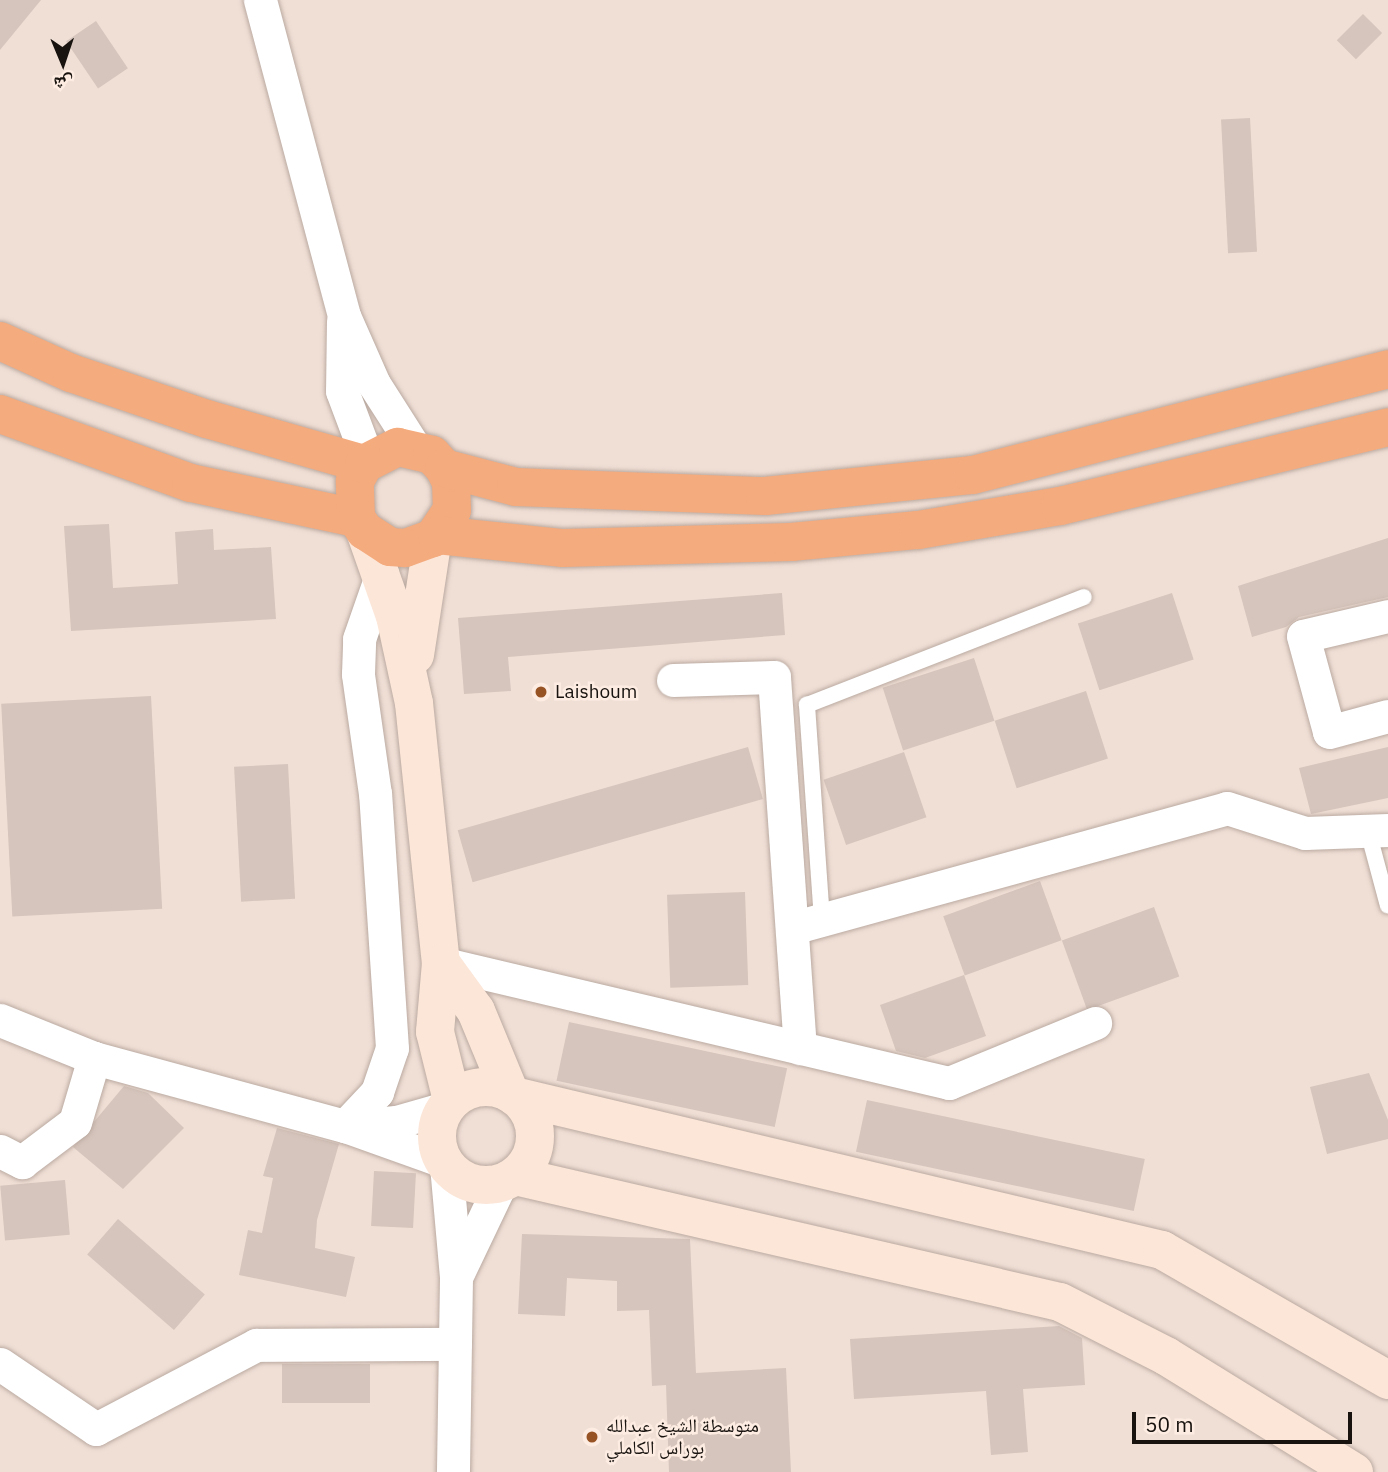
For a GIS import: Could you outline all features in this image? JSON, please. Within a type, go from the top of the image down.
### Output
[{"type":"highway","points":[[0,341],[71,373],[170,407],[366,462]]},
{"type":"highway","points":[[361,524],[355,481],[366,462],[382,451],[430,458],[516,487],[631,495],[765,496],[864,488],[973,475],[1087,450],[1388,369]]},
{"type":"highway","points":[[0,414],[191,483],[361,524],[390,547],[405,548],[435,537],[563,548],[792,542],[918,530],[1060,506],[1388,427]]},
{"type":"highway","points":[[430,458],[454,496],[435,537]]},
{"type":"street","points":[[260,0],[344,316],[374,384],[430,458]]},
{"type":"street","points":[[344,316],[342,391],[366,462]]},
{"type":"street","points":[[361,524],[382,573],[414,703],[441,963],[435,1032],[449,1104],[436,1139],[444,1163],[456,1278],[453,1472]]},
{"type":"street","points":[[414,703],[417,619],[435,537]]},
{"type":"street","points":[[345,1126],[377,1092],[392,1048],[375,794],[358,674],[359,639],[382,573]]},
{"type":"street","points":[[1388,616],[1303,636],[1329,732],[1388,716]]},
{"type":"street","points":[[673,680],[774,677],[807,924],[800,1048]]},
{"type":"street","points":[[807,924],[1227,808],[1305,833],[1378,832]]},
{"type":"street","points":[[441,963],[949,1083],[1095,1023]]},
{"type":"street","points":[[441,963],[490,1037],[512,1095],[529,1113],[536,1135],[526,1164],[508,1179],[456,1278]]},
{"type":"street","points":[[0,1020],[94,1058],[345,1126],[444,1163],[471,1183],[508,1179],[1060,1302],[1166,1356],[1353,1472]]},
{"type":"street","points":[[0,1151],[22,1162],[75,1122],[94,1058]]},
{"type":"street","points":[[345,1126],[396,1122],[449,1104],[480,1087],[1162,1250],[1388,1380]]},
{"type":"street","points":[[0,1364],[96,1429],[256,1345],[455,1344]]},
{"type":"lane","points":[[807,924],[807,705],[1084,597]]},
{"type":"lane","points":[[1378,832],[1388,906]]},
{"type":"building","points":[[0,0],[41,0],[0,50]]},
{"type":"building","points":[[1363,14],[1382,33],[1356,59],[1337,40]]},
{"type":"building","points":[[96,21],[128,68],[98,88],[66,41]]},
{"type":"building","points":[[1250,118],[1257,252],[1228,253],[1221,120]]},
{"type":"building","points":[[109,524],[113,588],[178,584],[175,532],[213,529],[214,550],[271,547],[276,619],[71,631],[64,526]]},
{"type":"building","points":[[1388,538],[1388,597],[1299,617],[1286,627],[1252,637],[1238,586]]},
{"type":"building","points":[[782,593],[785,635],[508,657],[511,691],[464,694],[458,618]]},
{"type":"building","points":[[1172,593],[1194,660],[1099,690],[1078,624]]},
{"type":"building","points":[[974,658],[994,721],[903,750],[883,688]]},
{"type":"building","points":[[1086,691],[1108,759],[1017,788],[995,721]]},
{"type":"building","points":[[151,696],[162,909],[12,917],[1,704]]},
{"type":"building","points":[[748,747],[763,799],[473,882],[458,830]]},
{"type":"building","points":[[1388,747],[1388,798],[1311,814],[1299,768]]},
{"type":"building","points":[[904,752],[926,817],[846,845],[824,780]]},
{"type":"building","points":[[288,764],[295,899],[241,902],[234,767]]},
{"type":"building","points":[[1040,881],[1062,940],[965,975],[943,916]]},
{"type":"building","points":[[745,892],[748,985],[670,988],[667,895]]},
{"type":"building","points":[[1154,907],[1179,977],[1087,1010],[1062,941]]},
{"type":"building","points":[[964,975],[986,1036],[925,1058],[896,1051],[880,1005]]},
{"type":"building","points":[[569,1022],[787,1068],[775,1127],[557,1081]]},
{"type":"building","points":[[1369,1073],[1388,1120],[1388,1139],[1327,1154],[1310,1087]]},
{"type":"building","points":[[124,1086],[148,1093],[184,1128],[123,1189],[73,1147]]},
{"type":"building","points":[[867,1100],[1145,1159],[1134,1211],[856,1152]]},
{"type":"building","points":[[277,1128],[339,1144],[317,1220],[315,1248],[355,1257],[346,1297],[239,1275],[248,1230],[262,1233],[273,1178],[263,1176]]},
{"type":"building","points":[[374,1171],[416,1173],[413,1228],[371,1226]]},
{"type":"building","points":[[65,1180],[70,1235],[5,1240],[0,1186]]},
{"type":"building","points":[[118,1219],[205,1294],[174,1330],[87,1254]]},
{"type":"building","points":[[522,1234],[690,1239],[696,1373],[786,1368],[791,1472],[669,1472],[666,1385],[652,1386],[649,1310],[617,1311],[617,1281],[567,1278],[565,1316],[518,1314]]},
{"type":"building","points":[[1059,1326],[1082,1338],[1085,1385],[1023,1389],[1028,1452],[991,1455],[986,1391],[854,1399],[850,1339]]},
{"type":"building","points":[[282,1364],[370,1364],[370,1403],[282,1403]]},
{"type":"place","name":"Laishoum","points":[[541,692]]},
{"type":"place","name":"متوسطة الشيخ عبدالله بوراس الكاملي","points":[[592,1437]]}]
